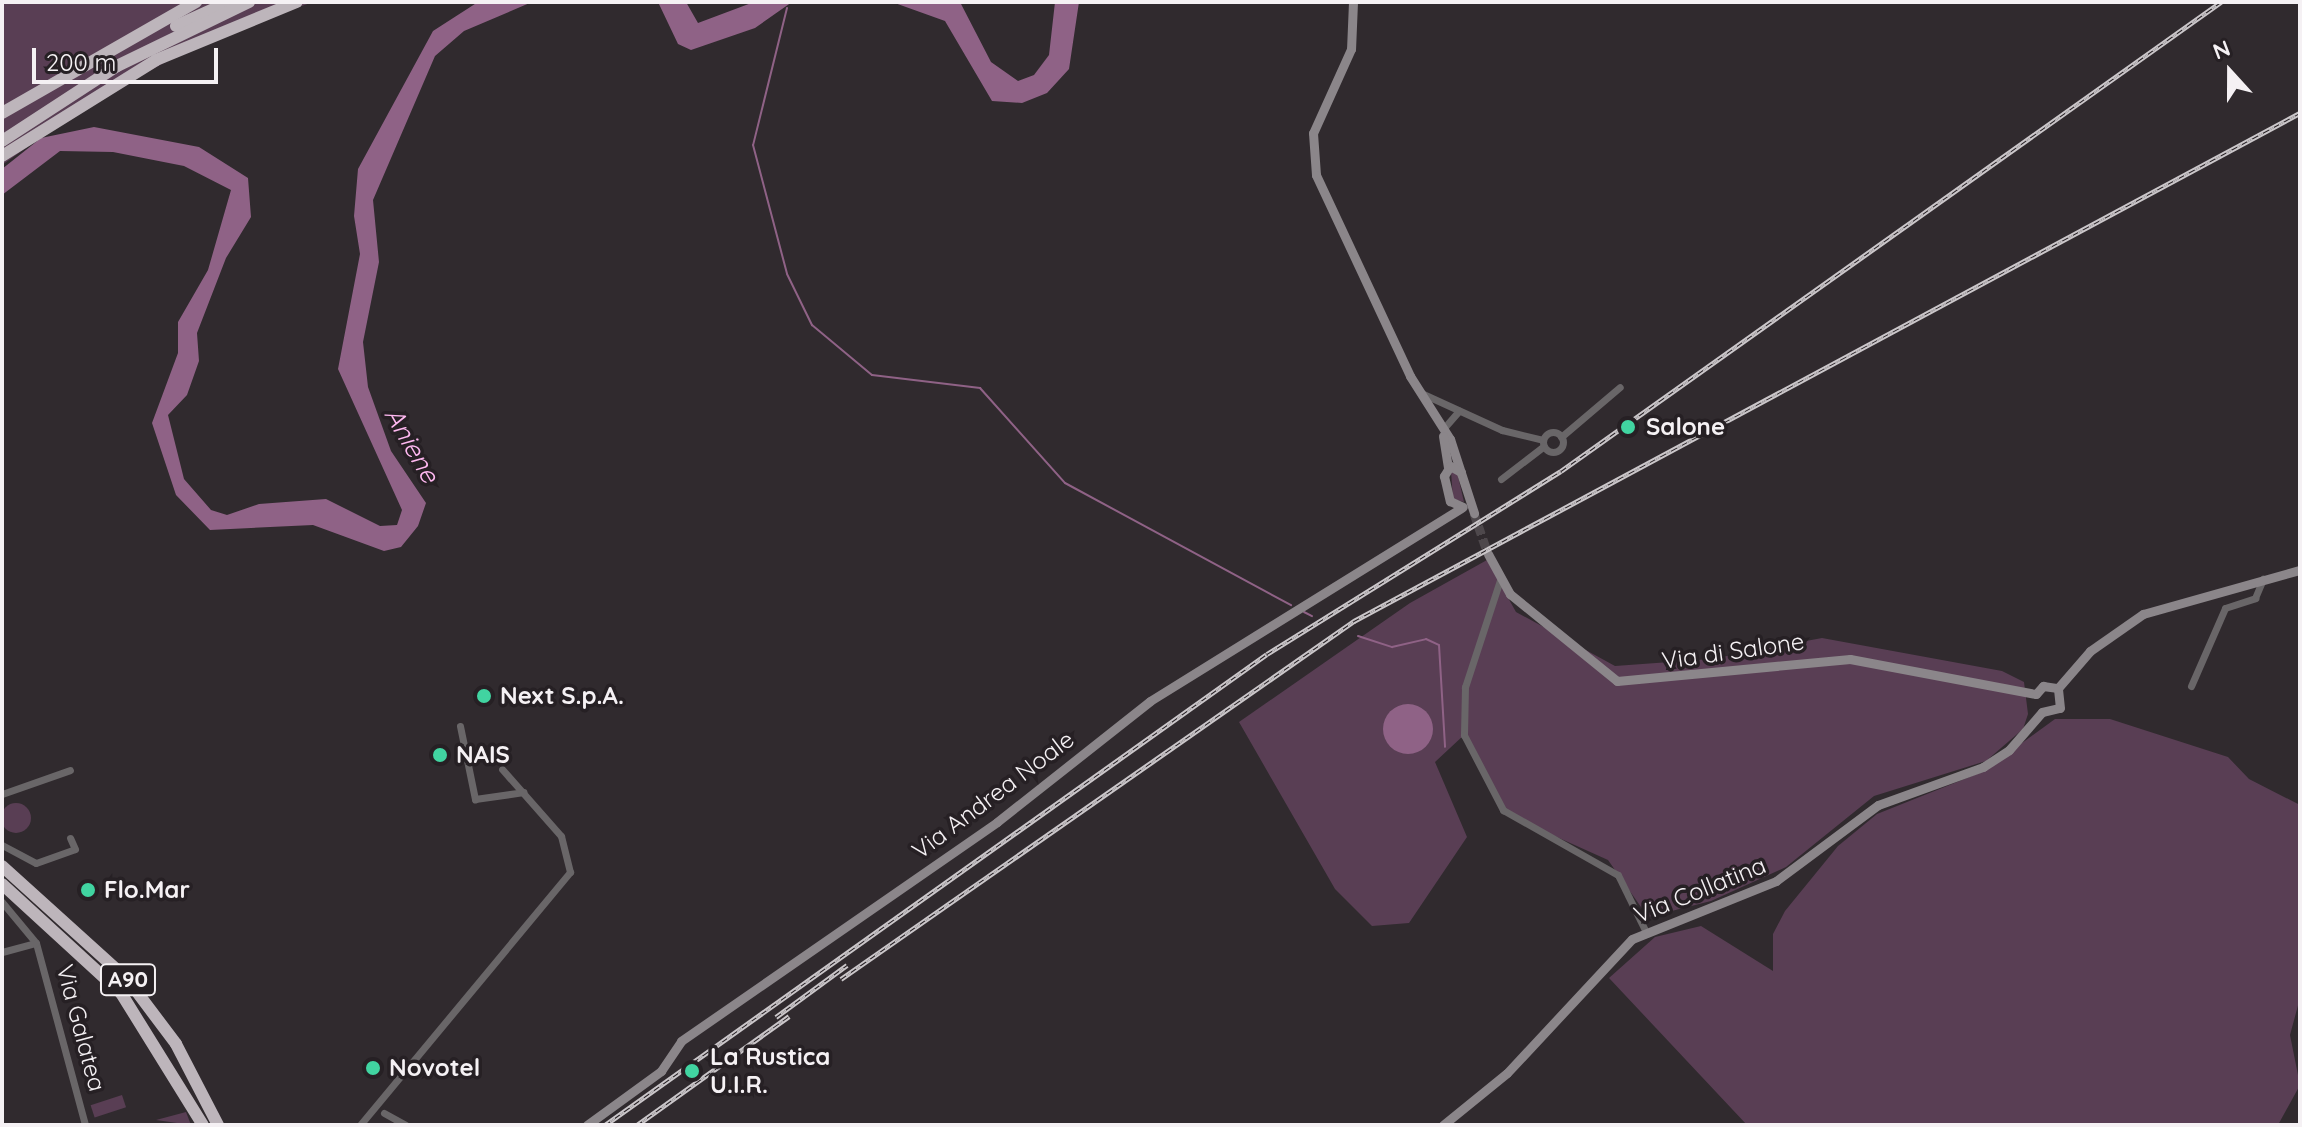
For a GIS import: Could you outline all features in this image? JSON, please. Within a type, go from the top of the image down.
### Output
[{"type":"highway","points":[[2,113],[40,88],[196,2]]},
{"type":"highway","points":[[2,156],[57,104],[229,2]]},
{"type":"highway","points":[[2,141],[57,104],[163,41],[249,2]]},
{"type":"highway","points":[[2,131],[282,2]]},
{"type":"highway","points":[[236,24],[297,2]]},
{"type":"highway","name":"A90","points":[[2,866],[128,980],[176,1044],[218,1125]]},
{"type":"highway","name":"A90","points":[[2,884],[121,993],[162,1049],[203,1125]]},
{"type":"street","points":[[1353,2],[1353,43],[1314,128],[1314,163],[1419,392],[1438,420],[1461,472],[1464,505]]},
{"type":"street","points":[[1419,392],[1557,451],[1561,437],[1620,387]]},
{"type":"street","points":[[1438,420],[1459,411]]},
{"type":"street","points":[[1438,420],[1459,411]]},
{"type":"street","points":[[1438,420],[1448,467],[1450,501],[1443,522]]},
{"type":"street","points":[[1501,479],[1553,433],[1561,437]]},
{"type":"street","points":[[1448,467],[1461,472]]},
{"type":"street","points":[[1450,501],[1464,505],[1474,513]]},
{"type":"street","name":"Via Andrea Noale","points":[[587,1125],[661,1071],[681,1041],[997,822],[1150,701],[1443,522],[1464,505]]},
{"type":"street","name":"Via di Salone","points":[[1488,554],[1500,580],[1588,664],[1623,683],[1840,659],[2036,694]]},
{"type":"street","points":[[2042,712],[2036,694],[2043,686],[2058,688],[2125,624],[2300,570]]},
{"type":"street","points":[[2191,686],[2225,608],[2255,598],[2263,579]]},
{"type":"street","points":[[1500,580],[1465,687],[1464,735],[1503,810],[1618,875],[1645,930]]},
{"type":"street","name":"Via Collatina","points":[[1443,1125],[1507,1073],[1590,976],[1645,930],[1776,881],[1878,805],[2009,750],[2042,712],[2060,708],[2058,688]]},
{"type":"street","points":[[460,726],[475,799],[524,792]]},
{"type":"street","points":[[360,1125],[570,872],[561,836],[502,769]]},
{"type":"street","points":[[2,794],[70,770]]},
{"type":"street","points":[[2,845],[36,863],[77,853],[70,838]]},
{"type":"street","points":[[2,902],[36,943],[2,952]]},
{"type":"street","name":"Via Galatea","points":[[36,943],[85,1125]]},
{"type":"street","points":[[384,1113],[406,1125]]},
{"type":"shaded area","points":[[2,2],[313,2],[209,39],[89,103],[2,165]]},
{"type":"shaded area","points":[[478,2],[532,2],[464,31],[435,56],[373,200],[379,262],[363,342],[368,387],[391,451],[426,503],[418,526],[401,547],[384,551],[313,525],[210,530],[176,495],[152,423],[178,353],[178,322],[208,270],[231,190],[184,166],[113,152],[60,151],[2,195],[2,169],[41,138],[94,127],[199,147],[248,178],[251,217],[226,258],[197,333],[199,361],[187,395],[168,415],[184,479],[211,510],[227,515],[259,504],[326,499],[380,526],[397,525],[402,510],[338,369],[360,254],[354,216],[358,169],[433,31]]},
{"type":"shaded area","points":[[658,2],[686,2],[698,23],[754,2],[792,2],[755,28],[691,50],[678,44]]},
{"type":"shaded area","points":[[892,2],[960,2],[991,62],[1018,81],[1034,75],[1049,55],[1055,2],[1079,2],[1069,69],[1047,93],[1022,103],[992,101],[945,21]]},
{"type":"shaded area","points":[[1451,471],[1457,472],[1464,502],[1453,499]]},
{"type":"shaded area","points":[[1487,560],[1516,612],[1615,666],[1711,659],[1822,638],[2002,671],[2024,682],[2028,714],[2023,729],[1986,761],[1874,796],[1786,867],[1711,901],[1648,917],[1608,860],[1508,815],[1464,735],[1435,762],[1467,837],[1409,923],[1372,926],[1335,889],[1239,722],[1410,603]]},
{"type":"shaded area","points":[[1408,704],[1425,712],[1433,729],[1425,746],[1408,754],[1391,746],[1383,729],[1391,712]]},
{"type":"shaded area","points":[[2055,719],[2110,719],[2228,757],[2249,779],[2300,805],[2300,998],[2290,1035],[2300,1085],[2278,1125],[1747,1125],[1609,978],[1655,937],[1701,926],[1773,971],[1773,934],[1785,911],[1838,846],[1877,814],[1982,772]]},
{"type":"shaded area","points":[[16,803],[27,807],[31,818],[27,829],[16,833],[5,829],[1,818],[5,807]]},
{"type":"shaded area","points":[[122,1095],[126,1107],[95,1118],[91,1105]]},
{"type":"shaded area","points":[[186,1112],[191,1125],[156,1120]]},
{"type":"waterway","points":[[787,8],[753,145],[787,274],[812,325],[872,375],[980,388],[1065,483],[1291,605]]},
{"type":"waterway","points":[[1304,612],[1312,616]]},
{"type":"waterway","points":[[1358,636],[1392,647],[1426,639],[1439,645],[1445,747]]},
{"type":"tunnel","points":[[1474,513],[1488,554]]},
{"type":"railway","points":[[605,1125],[1267,654],[1561,471],[2221,2]]},
{"type":"railway","points":[[841,979],[1354,621],[2300,113]]},
{"type":"railway","points":[[776,1017],[847,965]]},
{"type":"railway","points":[[637,1125],[789,1016]]},
{"type":"place","name":"Salone","points":[[1628,427]]},
{"type":"place","name":"Next S.p.A.","points":[[484,696]]},
{"type":"place","name":"NAIS","points":[[440,755]]},
{"type":"place","name":"Flo.Mar","points":[[88,890]]},
{"type":"place","name":"Novotel","points":[[373,1068]]},
{"type":"place","name":"La Rustica U.I.R.","points":[[692,1071]]},
{"type":"water label","name":"Aniene","points":[[412,445]]}]
